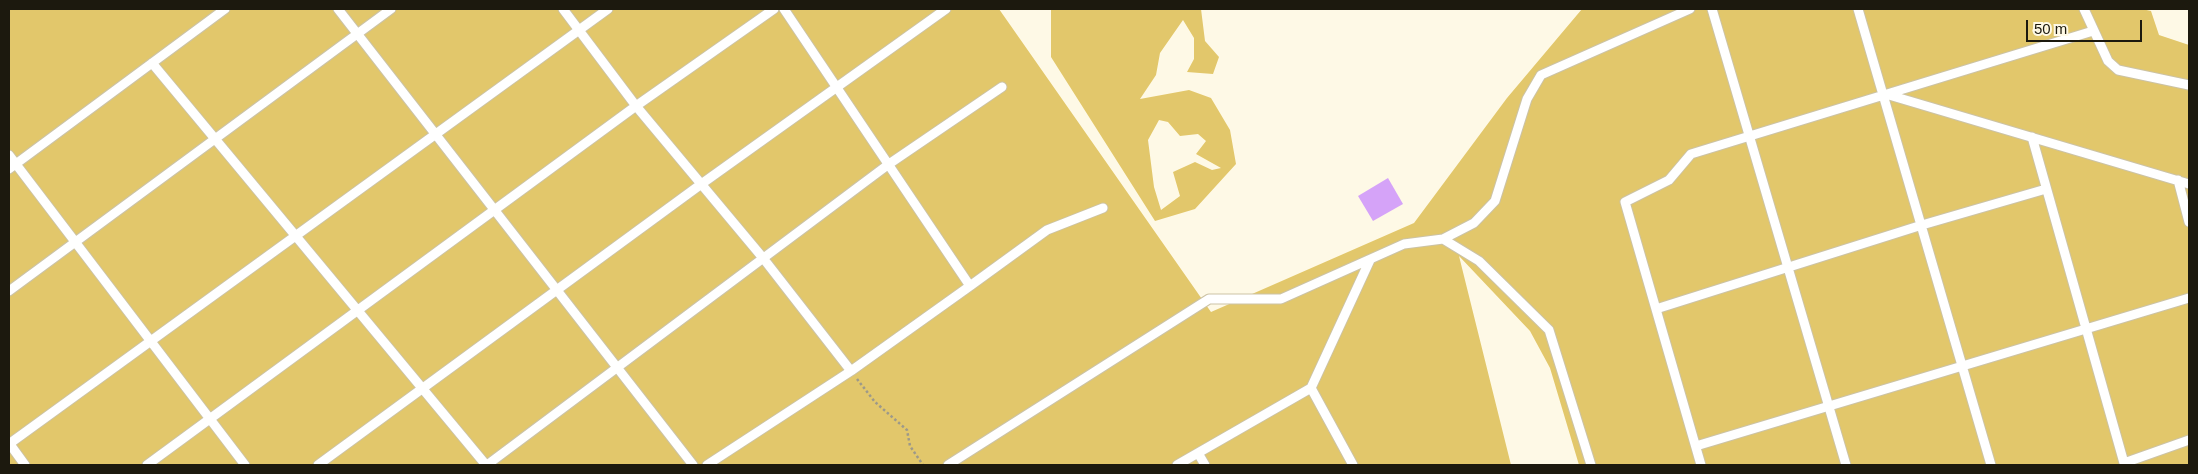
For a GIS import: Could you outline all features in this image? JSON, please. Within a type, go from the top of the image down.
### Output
[{"type":"lane","points":[[12,167],[225,9]]},
{"type":"lane","points":[[338,9],[693,465]]},
{"type":"lane","points":[[9,291],[391,9]]},
{"type":"lane","points":[[563,9],[636,106],[700,185],[763,258],[851,371]]},
{"type":"lane","points":[[25,465],[9,444],[608,9]]},
{"type":"lane","points":[[147,465],[636,106],[774,9]]},
{"type":"lane","points":[[784,9],[970,286]]},
{"type":"lane","points":[[318,465],[700,185],[946,9]]},
{"type":"lane","points":[[948,465],[1209,300],[1281,299],[1404,244],[1442,238],[1474,223],[1495,201],[1527,99],[1541,75],[1690,9]]},
{"type":"lane","points":[[1712,9],[1846,465]]},
{"type":"lane","points":[[1858,9],[1886,96],[1991,465]]},
{"type":"lane","points":[[2084,9],[2108,61],[2118,70],[2189,85]]},
{"type":"lane","points":[[1701,465],[1625,202],[1669,180],[1691,154],[1886,96],[2093,31]]},
{"type":"lane","points":[[152,63],[486,465],[889,164],[1002,87]]},
{"type":"lane","points":[[1886,96],[2189,184]]},
{"type":"lane","points":[[2032,137],[2086,329],[2121,464],[2189,440]]},
{"type":"lane","points":[[9,155],[12,167],[76,242],[245,465]]},
{"type":"lane","points":[[2178,180],[2189,222]]},
{"type":"lane","points":[[1656,309],[2046,188]]},
{"type":"lane","points":[[707,465],[851,371],[1047,230],[1103,208]]},
{"type":"lane","points":[[1442,238],[1479,261],[1549,330],[1591,465]]},
{"type":"lane","points":[[1177,465],[1311,388],[1370,260]]},
{"type":"lane","points":[[1696,446],[2189,298]]},
{"type":"lane","points":[[1311,388],[1352,465]]},
{"type":"lane","points":[[1198,453],[1205,465]]},
{"type":"path","points":[[851,371],[875,402],[907,430],[910,446],[923,465]]},
{"type":"shaded area","points":[[9,9],[999,9],[1211,312],[1414,223],[1507,98],[1582,9],[2142,9],[2151,11],[2159,35],[2189,45],[2189,465],[1579,465],[1550,368],[1530,331],[1459,256],[1511,465],[9,465]]},
{"type":"shaded area","points":[[1051,9],[1201,9],[1205,41],[1219,57],[1213,74],[1187,72],[1194,59],[1194,38],[1183,20],[1160,53],[1156,75],[1140,99],[1189,90],[1211,98],[1230,130],[1236,164],[1195,209],[1155,221],[1051,57]],"holes":[[[1159,120],[1168,122],[1180,136],[1198,134],[1206,141],[1196,154],[1221,168],[1212,170],[1195,162],[1173,172],[1180,196],[1161,210],[1154,187],[1148,140]]]},
{"type":"building","points":[[1388,178],[1403,204],[1373,221],[1358,196]]}]
